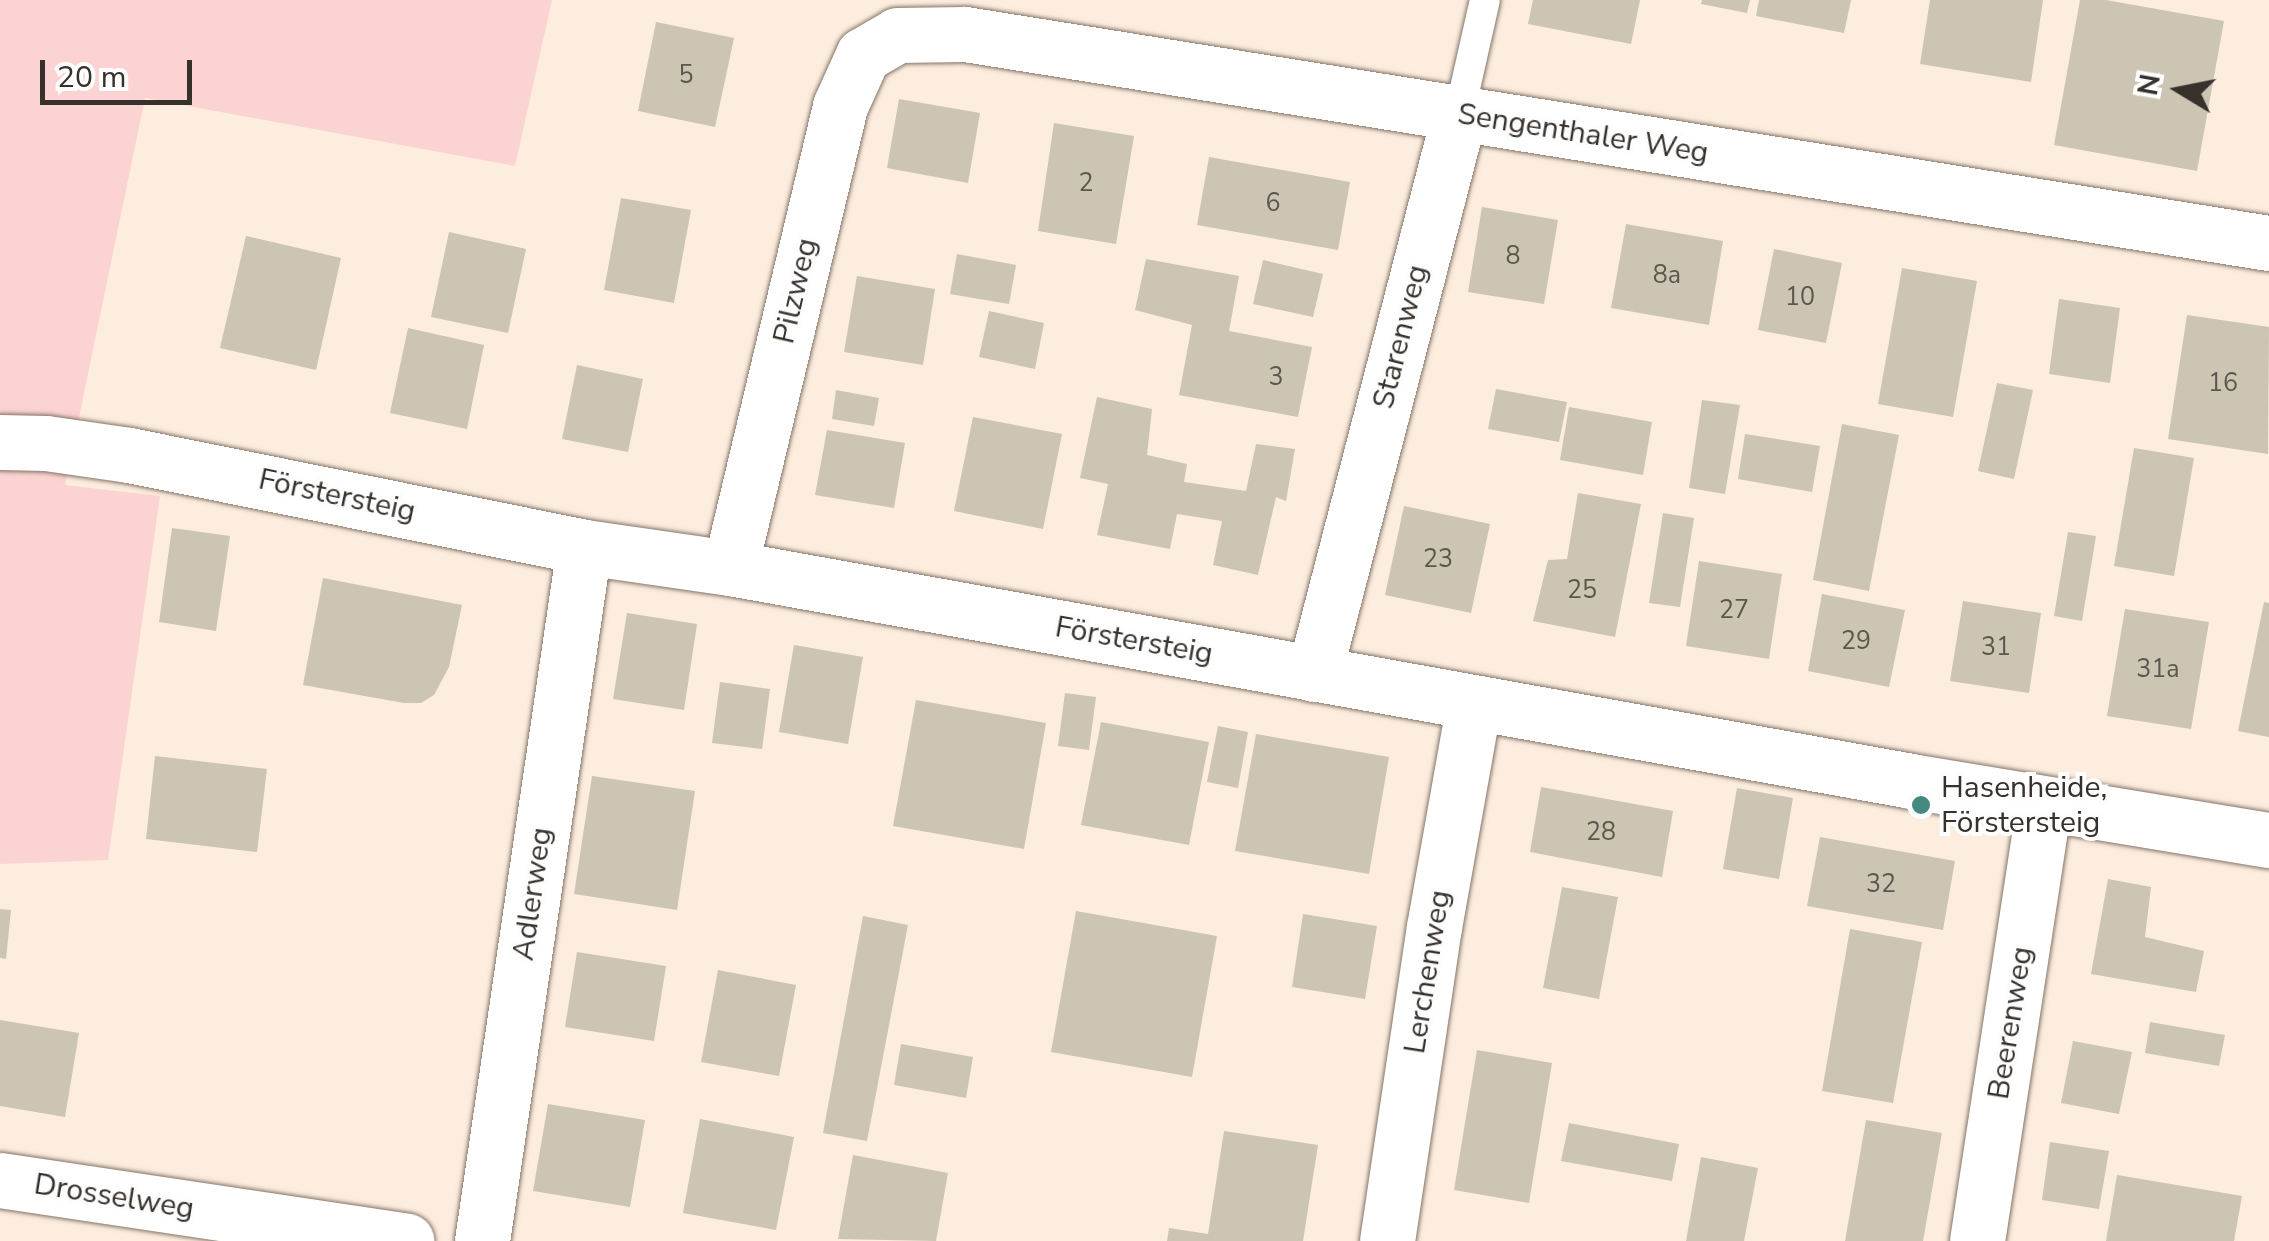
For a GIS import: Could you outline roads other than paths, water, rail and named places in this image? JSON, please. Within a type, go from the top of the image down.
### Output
[{"type":"street","name":"Sengenthaler Weg","points":[[896,35],[965,34],[2269,243]]},
{"type":"street","name":"Pilzweg","points":[[730,568],[840,106],[864,55],[896,35]]},
{"type":"street","name":"Starenweg","points":[[1314,674],[1458,114]]},
{"type":"street","name":"Förstersteig","points":[[0,442],[46,443],[192,466],[584,547],[730,568],[1474,704],[2269,840]]},
{"type":"street","name":"Adlerweg","points":[[482,1241],[584,547]]},
{"type":"street","name":"Lerchenweg","points":[[1387,1241],[1434,927],[1474,704]]},
{"type":"street","name":"Beerenweg","points":[[1977,1241],[2044,804]]},
{"type":"street","name":"Drosselweg","points":[[0,1180],[406,1241]]},
{"type":"lane","name":"Starenweg","points":[[1458,114],[1485,0]]},
{"type":"place","name":"Hasenheide, Förstersteig","points":[[1921,805]]}]
